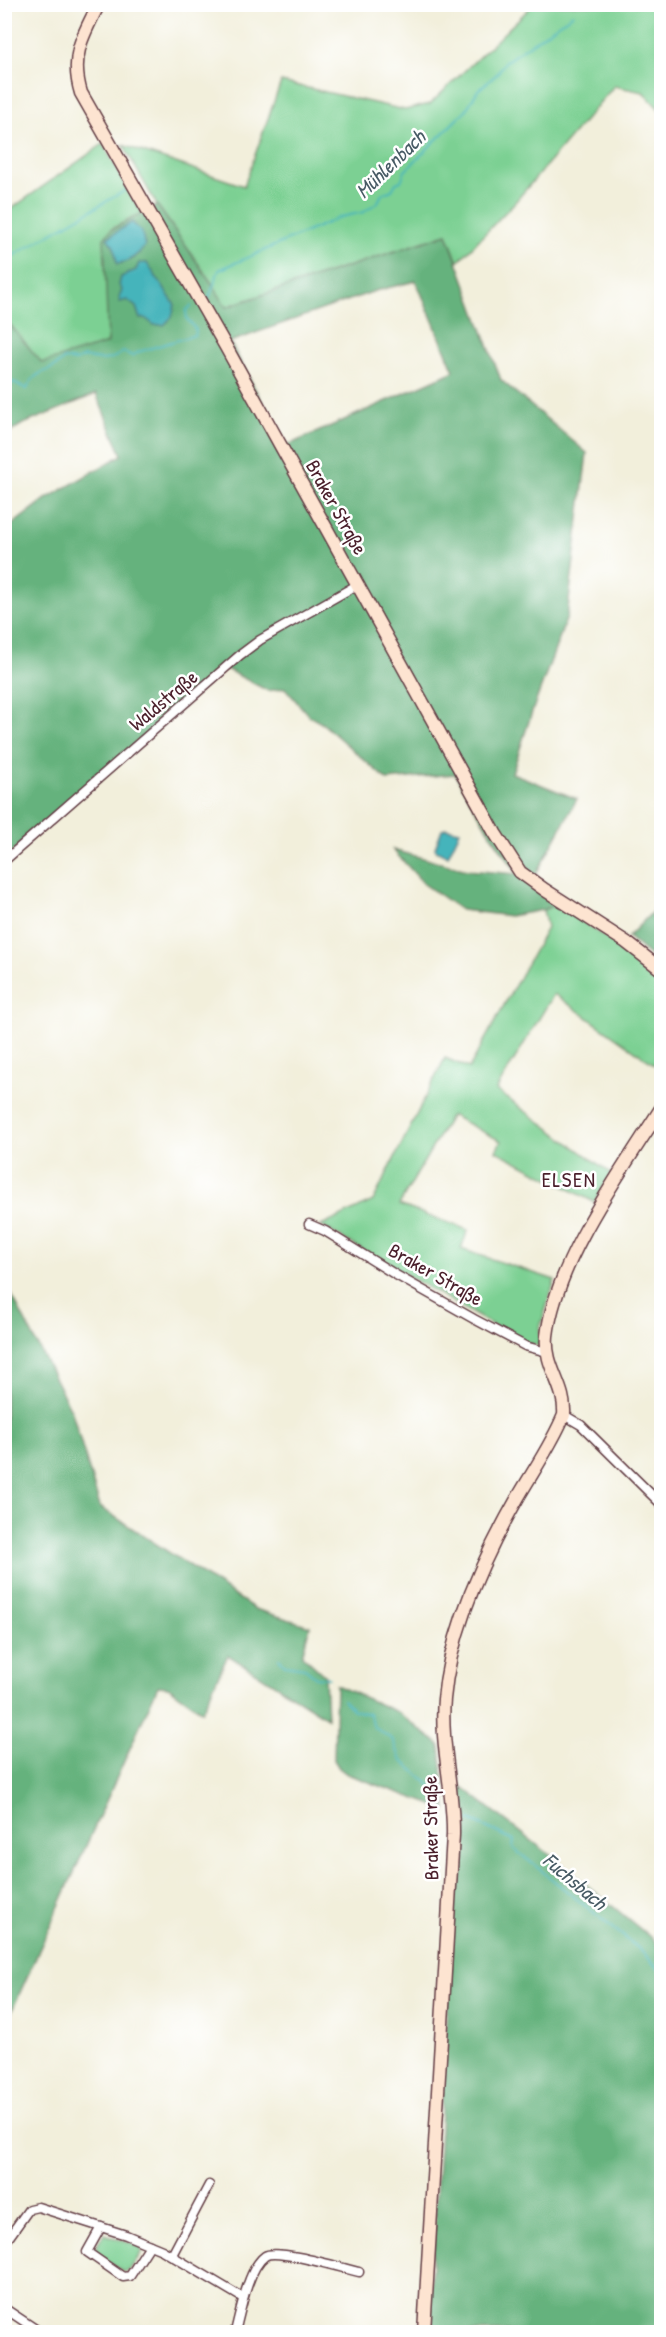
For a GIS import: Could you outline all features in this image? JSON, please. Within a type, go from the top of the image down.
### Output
[{"type":"main road","name":"Braker Straße","points":[[99,4],[83,34],[76,58],[77,80],[81,93],[495,833],[520,872],[626,942],[662,970]]},
{"type":"main road","points":[[564,1415],[564,1398],[549,1363],[547,1352],[551,1316],[577,1247],[662,1107]]},
{"type":"main road","name":"Braker Straße","points":[[424,2332],[453,1835],[451,1783],[443,1718],[446,1683],[462,1624],[486,1561],[516,1500],[564,1415]]},
{"type":"street","name":"Waldstraße","points":[[4,861],[247,650],[260,640],[357,585]]},
{"type":"street","name":"Braker Straße","points":[[309,1224],[325,1231],[474,1319],[525,1346],[547,1352]]},
{"type":"street","points":[[564,1415],[581,1425],[662,1505]]},
{"type":"street","points":[[172,2255],[209,2185]]},
{"type":"street","points":[[4,2244],[33,2207],[101,2227],[150,2245],[172,2255],[243,2298]]},
{"type":"street","points":[[101,2227],[87,2252],[123,2277],[130,2276],[150,2245]]},
{"type":"street","points":[[235,2332],[243,2298],[261,2259],[272,2252],[359,2272]]},
{"type":"street","points":[[4,2308],[40,2332]]},
{"type":"green space","points":[[533,5],[661,5],[661,111],[643,92],[614,86],[516,201],[458,262],[447,234],[226,307],[157,205],[123,145],[244,186],[281,82],[405,110],[430,104]]},
{"type":"green space","points":[[103,144],[142,213],[111,229],[108,343],[42,364],[5,318],[4,214]]},
{"type":"green space","points":[[157,205],[226,307],[447,234],[501,380],[587,453],[567,617],[512,773],[577,799],[535,876],[556,904],[543,910],[510,916],[461,910],[424,884],[393,850],[467,870],[518,874],[491,835],[455,774],[387,780],[323,724],[309,716],[285,688],[268,691],[224,668],[5,858],[5,530],[46,499],[122,455],[96,394],[21,425],[5,435],[4,318],[42,363],[108,343],[104,238],[111,230]],"holes":[[[416,281],[454,371],[286,446],[230,342],[375,291]]]},
{"type":"green space","points":[[661,903],[661,965],[628,937]]},
{"type":"green space","points":[[556,904],[647,965],[661,978],[661,1069],[554,994],[496,1090],[612,1174],[594,1202],[496,1151],[501,1141],[451,1115],[399,1205],[468,1230],[461,1249],[555,1280],[540,1328],[539,1346],[522,1342],[321,1226],[373,1201],[445,1058],[469,1068],[547,928],[543,910]]},
{"type":"green space","points":[[5,1282],[72,1412],[100,1507],[255,1609],[310,1626],[302,1655],[325,1676],[327,1718],[228,1655],[202,1711],[168,1687],[158,1686],[5,2026]]},
{"type":"green space","points":[[336,1685],[397,1712],[440,1745],[446,1810],[347,1774],[339,1768],[334,1760]]},
{"type":"green space","points":[[460,1785],[655,1941],[661,1952],[661,2332],[428,2332]]},
{"type":"green space","points":[[104,2234],[141,2247],[142,2252],[129,2271],[123,2272],[96,2253],[95,2248]]},
{"type":"water","points":[[132,222],[142,232],[145,246],[133,258],[117,264],[114,247],[107,238]]},
{"type":"water","points":[[139,263],[147,263],[175,305],[172,317],[164,325],[154,325],[145,318],[140,319],[136,307],[127,300],[120,302],[121,277],[136,270]]},
{"type":"water","points":[[442,829],[460,831],[448,856],[435,848]]},
{"type":"waterway","name":"Mühlenbach","points":[[209,298],[219,270],[341,217],[364,212],[378,202],[382,194],[392,190],[396,183],[401,181],[405,171],[466,110],[478,90],[496,75],[505,62],[573,14]]},
{"type":"waterway","points":[[4,261],[126,190]]},
{"type":"waterway","name":"Mühlenbach","points":[[4,388],[13,382],[27,389],[34,378],[64,359],[76,361],[84,357],[104,360],[114,358],[123,352],[133,356],[138,352],[195,335],[196,330],[187,319],[186,311],[191,306]]},
{"type":"waterway","name":"Fuchsbach","points":[[279,1658],[285,1665],[305,1668],[316,1677],[329,1678]]},
{"type":"waterway","name":"Fuchsbach","points":[[343,1700],[353,1710],[369,1714],[374,1727],[393,1740],[401,1760],[433,1789],[439,1803]]},
{"type":"waterway","name":"Fuchsbach","points":[[470,1820],[514,1840],[513,1848],[638,1948],[662,1972]]},
{"type":"district","name":"ELSEN","points":[[569,1179]]}]
